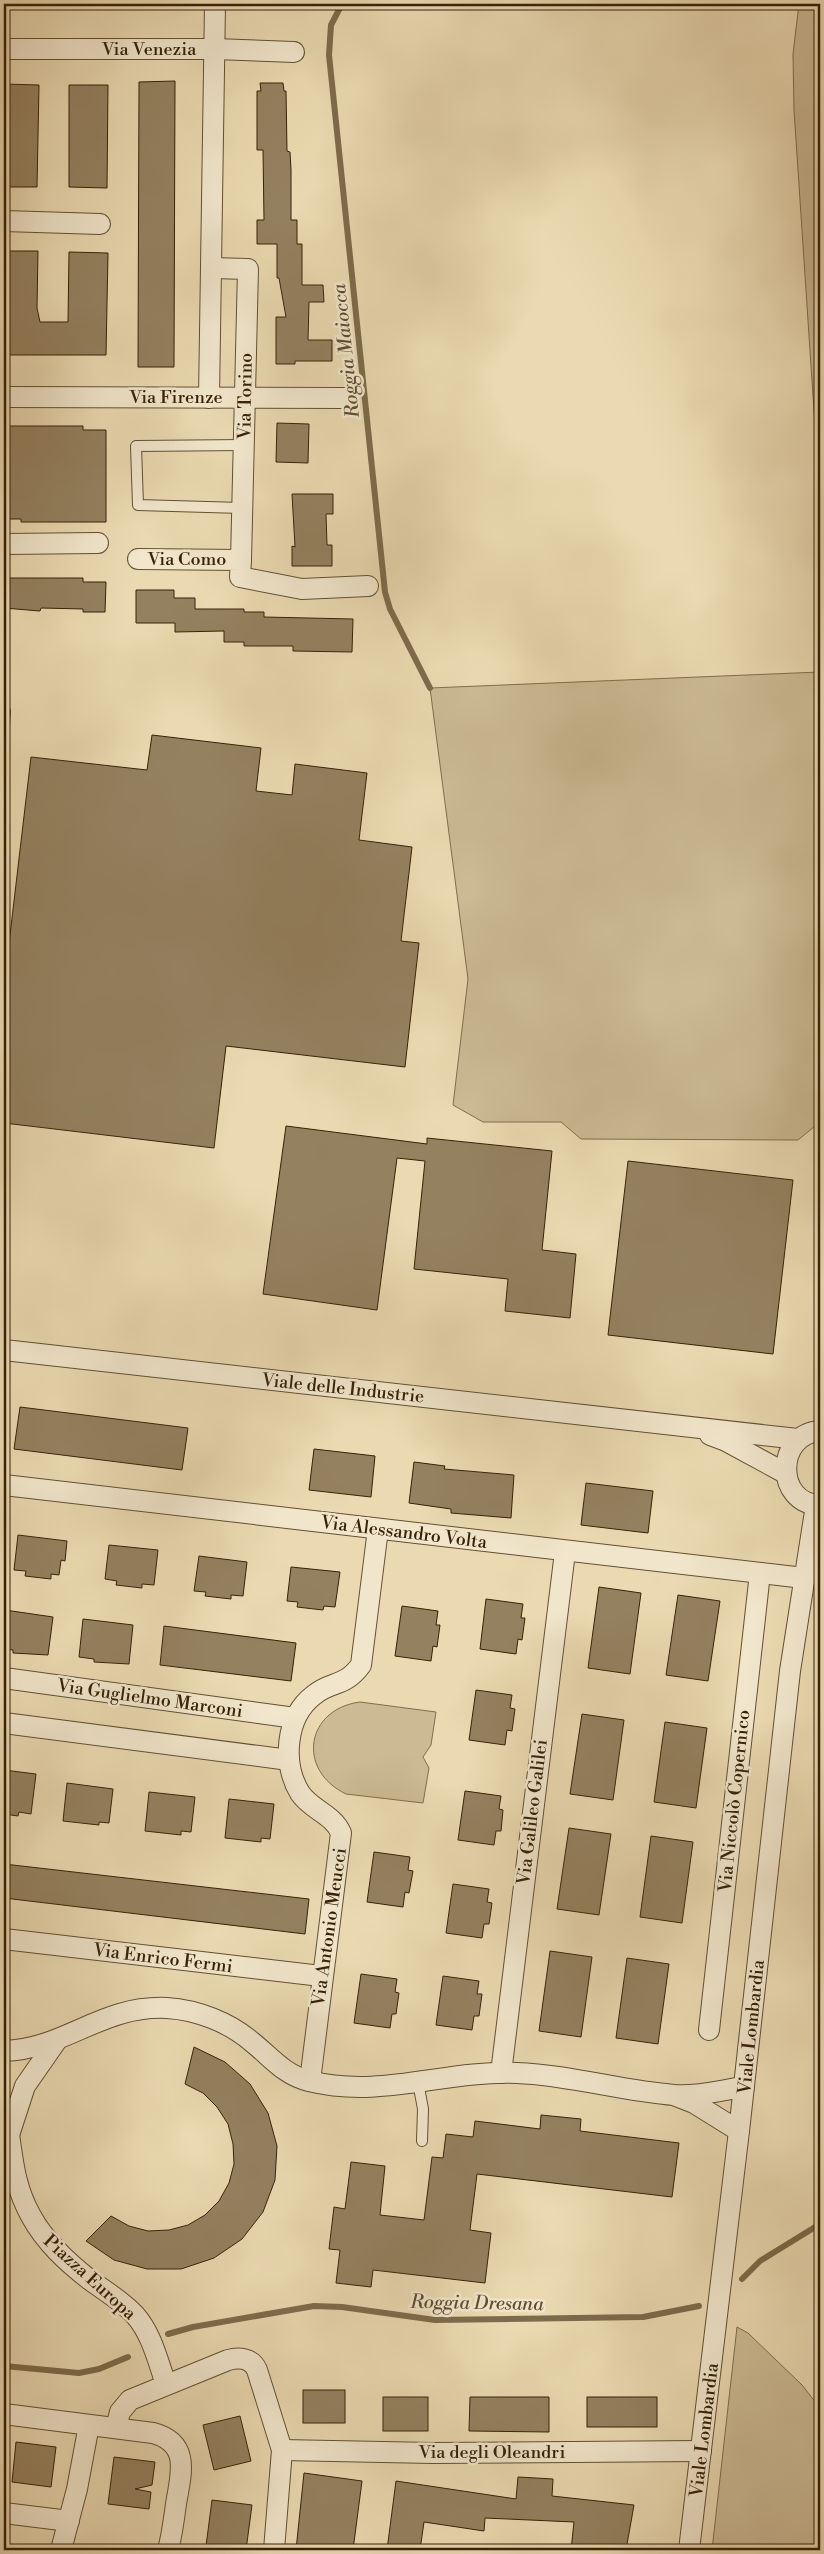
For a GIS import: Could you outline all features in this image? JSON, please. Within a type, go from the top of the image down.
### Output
[{"type":"street","name":"Via Torino","points":[[209,398],[215,4]]},
{"type":"street","name":"Via Venezia","points":[[4,49],[214,49],[294,52]]},
{"type":"street","points":[[4,221],[100,224]]},
{"type":"street","name":"Via Torino","points":[[212,268],[248,269],[241,560]]},
{"type":"street","name":"Via Firenze","points":[[4,397],[348,398]]},
{"type":"street","points":[[4,544],[98,543]]},
{"type":"street","name":"Via Como","points":[[138,559],[241,560],[240,577],[302,589],[368,586]]},
{"type":"street","name":"Viale delle Industrie","points":[[4,1350],[798,1439]]},
{"type":"street","name":"Viale delle Industrie","points":[[682,1426],[726,1441],[785,1472]]},
{"type":"street","points":[[785,1472],[786,1460],[790,1449],[798,1439],[806,1434],[820,1431]]},
{"type":"street","name":"Viale Lombardia","points":[[689,2550],[739,2131],[790,1671],[804,1578],[818,1505],[805,1501],[795,1494],[788,1484],[785,1472]]},
{"type":"street","name":"Via Alessandro Volta","points":[[4,1485],[565,1552],[804,1578]]},
{"type":"street","name":"Via Antonio Meucci","points":[[310,2081],[321,1976],[341,1833],[337,1823],[301,1795],[294,1782],[289,1760],[289,1744],[295,1718],[314,1694],[348,1680],[361,1665],[378,1529]]},
{"type":"street","name":"Via Galileo Galilei","points":[[501,2073],[565,1552]]},
{"type":"street","name":"Via Niccolò Copernico","points":[[709,2030],[760,1573]]},
{"type":"street","name":"Via Guglielmo Marconi","points":[[4,1678],[295,1718]]},
{"type":"street","points":[[4,1723],[289,1760]]},
{"type":"street","name":"Via Enrico Fermi","points":[[4,1939],[321,1976]]},
{"type":"street","points":[[4,2051],[34,2048],[57,2040],[115,2014],[153,2008],[179,2010],[204,2015],[228,2025],[251,2041],[286,2072],[310,2081],[357,2088],[418,2082],[468,2074],[536,2074],[674,2095],[694,2103],[739,2131]]},
{"type":"street","points":[[8,2141],[25,2086],[57,2040]]},
{"type":"street","points":[[674,2095],[744,2087]]},
{"type":"street","name":"Piazza Europa","points":[[4,2106],[8,2141],[19,2189],[35,2224],[62,2256],[120,2301],[139,2320],[151,2342],[166,2384]]},
{"type":"street","points":[[116,2428],[120,2412],[130,2400],[228,2360],[247,2360],[255,2366],[282,2450],[274,2550]]},
{"type":"street","points":[[4,2414],[159,2434],[170,2440],[177,2449],[182,2467],[168,2550]]},
{"type":"street","points":[[61,2550],[80,2475],[89,2425]]},
{"type":"street","name":"Via degli Oleandri","points":[[282,2450],[433,2453],[701,2451]]},
{"type":"street","points":[[4,2513],[69,2521]]},
{"type":"lane","points":[[242,508],[138,506],[136,446],[244,446]]},
{"type":"lane","points":[[4,725],[5,711]]},
{"type":"lane","points":[[418,2082],[423,2109],[422,2141]]},
{"type":"shaded area","points":[[799,4],[820,4],[820,501],[794,110],[793,54]]},
{"type":"shaded area","points":[[820,672],[820,1122],[798,1140],[581,1139],[561,1122],[483,1122],[453,1105],[468,979],[430,688]]},
{"type":"shaded area","points":[[360,1702],[436,1712],[431,1745],[423,1757],[429,1768],[423,1803],[346,1794],[330,1783],[320,1770],[314,1756],[314,1742],[319,1728],[328,1716],[342,1707]]},
{"type":"shaded area","points":[[737,2327],[748,2333],[802,2385],[820,2408],[820,2550],[712,2550]]},
{"type":"building","points":[[175,81],[174,367],[138,367],[139,82]]},
{"type":"building","points":[[260,83],[283,83],[284,91],[286,91],[287,151],[290,152],[291,170],[291,220],[297,220],[297,244],[302,244],[302,285],[323,285],[324,302],[309,302],[308,340],[332,340],[332,361],[295,361],[295,364],[276,364],[276,317],[286,317],[279,278],[277,278],[277,244],[257,244],[257,220],[264,220],[263,150],[257,150],[257,91],[261,91]]},
{"type":"building","points":[[4,84],[39,85],[37,187],[4,187]]},
{"type":"building","points":[[69,85],[108,85],[107,188],[69,187]]},
{"type":"building","points":[[4,251],[38,251],[37,308],[40,322],[68,322],[69,252],[108,253],[106,355],[4,355]]},
{"type":"building","points":[[277,423],[309,424],[308,463],[276,462]]},
{"type":"building","points":[[4,426],[83,426],[83,430],[106,430],[106,522],[21,522],[21,519],[4,519]]},
{"type":"building","points":[[292,494],[333,494],[333,514],[326,514],[327,545],[332,545],[332,566],[292,566],[292,546],[295,547]]},
{"type":"building","points":[[4,578],[83,578],[83,582],[106,582],[105,612],[83,612],[83,609],[41,608],[40,611],[4,608]]},
{"type":"building","points":[[136,590],[174,590],[174,598],[195,598],[195,609],[244,609],[244,612],[264,612],[264,617],[353,619],[352,652],[293,651],[293,646],[244,646],[244,642],[224,642],[224,631],[175,632],[175,623],[136,623]]},
{"type":"building","points":[[152,735],[261,748],[256,791],[292,795],[295,764],[367,773],[359,840],[412,847],[401,941],[419,943],[405,1067],[226,1046],[214,1148],[4,1123],[4,986],[31,757],[147,770]]},
{"type":"building","points":[[286,1126],[427,1144],[427,1138],[552,1151],[542,1250],[576,1254],[570,1318],[505,1311],[508,1279],[414,1269],[425,1161],[397,1158],[377,1310],[263,1294]]},
{"type":"building","points":[[628,1161],[793,1180],[773,1354],[608,1335]]},
{"type":"building","points":[[20,1407],[188,1428],[182,1470],[14,1449]]},
{"type":"building","points":[[314,1449],[375,1456],[371,1497],[309,1490]]},
{"type":"building","points":[[414,1462],[445,1466],[444,1469],[514,1475],[511,1518],[451,1513],[451,1509],[409,1503]]},
{"type":"building","points":[[586,1483],[653,1491],[648,1533],[581,1525]]},
{"type":"building","points":[[18,1535],[67,1541],[65,1561],[61,1560],[59,1575],[51,1574],[51,1579],[25,1576],[26,1571],[14,1570]]},
{"type":"building","points":[[109,1545],[158,1550],[154,1585],[142,1584],[142,1588],[116,1585],[117,1581],[105,1579]]},
{"type":"building","points":[[199,1556],[247,1562],[243,1596],[231,1595],[231,1599],[205,1596],[206,1592],[194,1591]]},
{"type":"building","points":[[291,1567],[340,1572],[335,1607],[324,1606],[323,1610],[297,1607],[298,1602],[287,1601]]},
{"type":"building","points":[[599,1587],[641,1593],[630,1674],[588,1668]]},
{"type":"building","points":[[678,1595],[720,1601],[708,1681],[666,1675]]},
{"type":"building","points":[[486,1599],[523,1604],[521,1618],[525,1618],[522,1640],[518,1639],[516,1654],[480,1649]]},
{"type":"building","points":[[402,1606],[438,1611],[436,1625],[440,1625],[437,1647],[433,1646],[431,1661],[395,1656]]},
{"type":"building","points":[[5,1610],[53,1617],[48,1655],[13,1653],[13,1650],[4,1649]]},
{"type":"building","points":[[83,1619],[133,1625],[129,1664],[94,1662],[94,1659],[79,1657]]},
{"type":"building","points":[[164,1626],[296,1643],[291,1681],[160,1665]]},
{"type":"building","points":[[476,1690],[512,1695],[510,1708],[515,1709],[512,1731],[507,1730],[505,1745],[469,1740]]},
{"type":"building","points":[[582,1714],[624,1720],[613,1800],[570,1794]]},
{"type":"building","points":[[665,1722],[707,1728],[696,1808],[654,1802]]},
{"type":"building","points":[[4,1770],[36,1774],[31,1814],[19,1812],[18,1816],[4,1814]]},
{"type":"building","points":[[67,1783],[113,1789],[109,1823],[99,1822],[99,1825],[63,1821]]},
{"type":"building","points":[[465,1791],[501,1796],[499,1809],[503,1810],[501,1831],[496,1831],[494,1845],[458,1840]]},
{"type":"building","points":[[149,1792],[195,1797],[191,1832],[181,1831],[181,1835],[145,1831]]},
{"type":"building","points":[[229,1799],[274,1804],[270,1839],[261,1838],[261,1842],[225,1838]]},
{"type":"building","points":[[569,1828],[611,1834],[599,1915],[557,1909]]},
{"type":"building","points":[[651,1836],[693,1842],[682,1923],[640,1917]]},
{"type":"building","points":[[374,1852],[410,1857],[408,1870],[413,1871],[409,1893],[405,1892],[403,1907],[367,1902]]},
{"type":"building","points":[[4,1864],[309,1899],[305,1934],[4,1898]]},
{"type":"building","points":[[453,1884],[489,1889],[487,1902],[492,1903],[489,1924],[484,1924],[482,1938],[446,1933]]},
{"type":"building","points":[[550,1951],[592,1957],[581,2037],[539,2031]]},
{"type":"building","points":[[627,1958],[669,1964],[658,2044],[616,2038]]},
{"type":"building","points":[[361,1974],[397,1979],[395,1992],[399,1993],[396,2014],[392,2014],[390,2028],[354,2023]]},
{"type":"building","points":[[443,1976],[479,1981],[477,1994],[482,1994],[479,2016],[474,2016],[472,2030],[436,2025]]},
{"type":"building","points":[[194,2047],[225,2062],[250,2084],[268,2113],[277,2146],[275,2180],[263,2212],[242,2239],[214,2258],[181,2269],[147,2269],[114,2260],[86,2241],[111,2216],[129,2226],[148,2231],[169,2230],[188,2225],[205,2215],[219,2201],[229,2183],[234,2164],[233,2144],[228,2124],[217,2107],[203,2093],[185,2084]]},
{"type":"building","points":[[541,2115],[581,2119],[580,2131],[679,2143],[672,2197],[477,2174],[470,2230],[491,2233],[485,2283],[373,2270],[371,2287],[336,2283],[340,2250],[329,2249],[334,2207],[345,2209],[351,2162],[385,2166],[380,2215],[424,2220],[432,2157],[443,2158],[446,2134],[473,2137],[475,2121],[540,2129]]},
{"type":"building","points":[[303,2390],[345,2390],[345,2423],[303,2423]]},
{"type":"building","points":[[383,2397],[428,2397],[428,2431],[383,2431]]},
{"type":"building","points":[[470,2397],[549,2397],[549,2432],[469,2431]]},
{"type":"building","points":[[587,2397],[657,2397],[657,2427],[587,2427]]},
{"type":"building","points":[[240,2416],[251,2461],[214,2470],[203,2425]]},
{"type":"building","points":[[16,2442],[56,2447],[51,2487],[12,2482]]},
{"type":"building","points":[[114,2457],[155,2462],[152,2485],[135,2489],[151,2492],[149,2509],[108,2504]]},
{"type":"building","points":[[304,2473],[362,2481],[353,2550],[296,2550]]},
{"type":"building","points":[[518,2477],[553,2479],[552,2496],[634,2505],[626,2550],[571,2550],[574,2522],[485,2518],[484,2531],[424,2522],[420,2550],[387,2550],[396,2481],[516,2499]]},
{"type":"building","points":[[212,2500],[252,2505],[246,2550],[206,2546]]},
{"type":"waterway","name":"Roggia Maiocca","points":[[342,4],[331,25],[329,55],[385,592],[390,609],[430,688]]},
{"type":"waterway","name":"Roggia Dresana","points":[[742,2279],[760,2261],[820,2224]]},
{"type":"waterway","name":"Roggia Dresana","points":[[168,2334],[193,2327],[314,2306],[342,2307],[435,2320],[643,2317],[699,2306]]},
{"type":"waterway","name":"Roggia Dresana","points":[[4,2366],[79,2373],[99,2369],[128,2357]]}]
